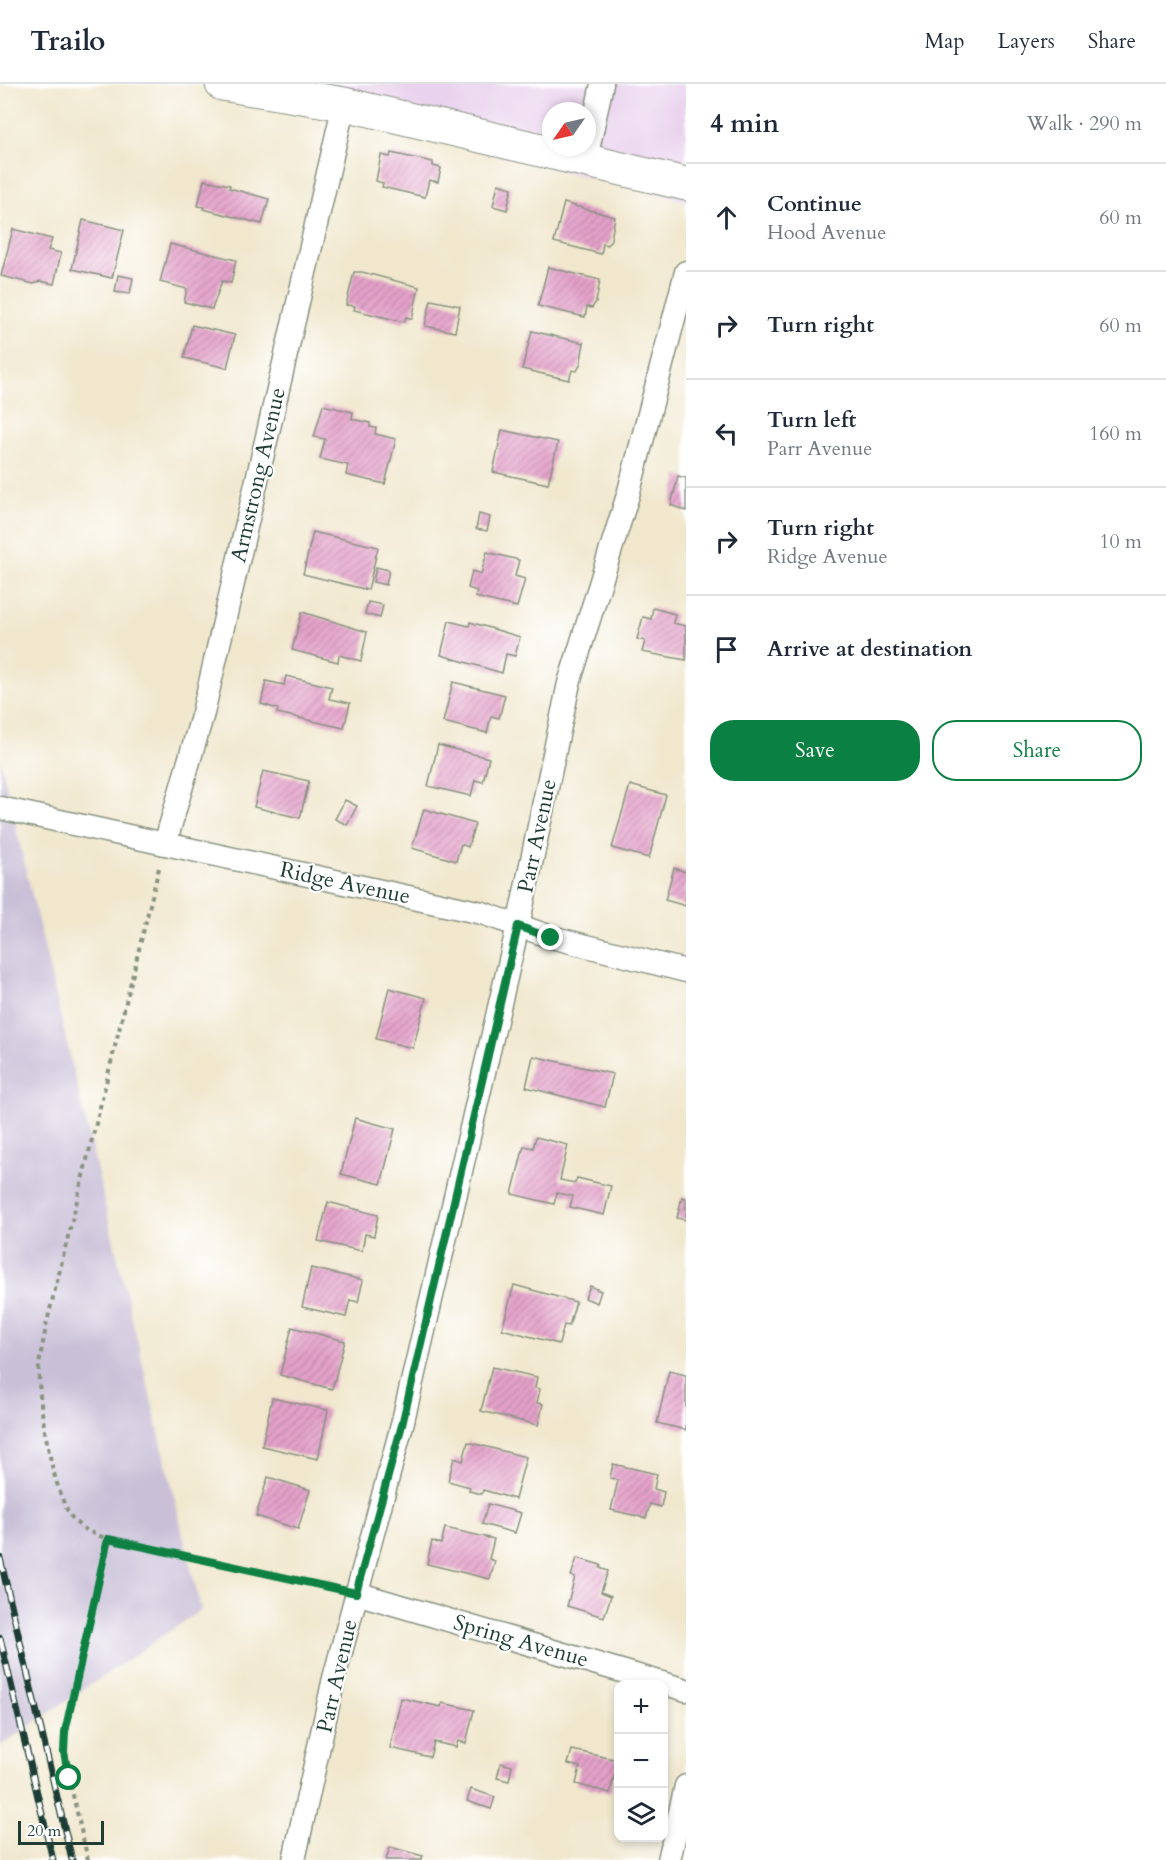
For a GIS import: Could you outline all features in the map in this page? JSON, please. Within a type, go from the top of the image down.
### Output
[{"type":"main road","points":[[222,84],[344,104],[686,184]]},
{"type":"street","points":[[586,159],[602,84]]},
{"type":"street","name":"Armstrong Avenue","points":[[165,844],[203,714],[344,104]]},
{"type":"street","name":"Parr Avenue","points":[[294,1860],[334,1678],[402,1425],[518,926],[569,683],[628,495],[686,272]]},
{"type":"street","name":"Ridge Avenue","points":[[0,808],[482,913],[551,938],[686,971]]},
{"type":"street","name":"Spring Avenue","points":[[356,1593],[686,1690]]},
{"type":"street","points":[[669,1860],[686,1785]]},
{"type":"path","points":[[165,844],[46,1326],[39,1368],[40,1404],[64,1502],[72,1519],[86,1531],[108,1539],[356,1593]]},
{"type":"path","points":[[88,1860],[64,1752],[65,1732],[108,1539]]},
{"type":"shaded area","points":[[203,84],[686,84],[686,201]]},
{"type":"shaded area","points":[[0,760],[201,1610],[0,1746]]},
{"type":"building","points":[[391,153],[433,162],[433,166],[441,168],[438,182],[429,180],[425,197],[382,187],[383,183],[376,181],[381,155],[390,157]]},
{"type":"building","points":[[204,180],[230,185],[229,188],[269,199],[262,224],[198,206]]},
{"type":"building","points":[[498,184],[512,188],[507,210],[493,206]]},
{"type":"building","points":[[564,203],[615,217],[611,239],[608,245],[603,244],[601,254],[554,242]]},
{"type":"building","points":[[83,220],[124,230],[112,278],[72,269]]},
{"type":"building","points":[[13,229],[52,239],[48,250],[61,253],[54,284],[40,281],[34,284],[1,276]]},
{"type":"building","points":[[170,244],[236,260],[231,283],[222,281],[212,309],[184,302],[187,289],[160,282]]},
{"type":"building","points":[[548,267],[600,280],[596,302],[592,308],[587,307],[585,317],[538,306]]},
{"type":"building","points":[[354,272],[419,287],[412,319],[406,317],[404,322],[354,310],[355,306],[346,305]]},
{"type":"building","points":[[118,275],[133,278],[130,294],[115,292]]},
{"type":"building","points":[[431,300],[460,306],[455,332],[425,326]]},
{"type":"building","points":[[192,325],[235,335],[227,368],[184,358]]},
{"type":"building","points":[[532,331],[584,343],[580,365],[577,371],[572,370],[569,380],[522,369]]},
{"type":"building","points":[[323,405],[353,412],[352,419],[370,423],[370,427],[376,428],[375,434],[396,439],[385,484],[346,475],[348,465],[320,459],[325,439],[314,437]]},
{"type":"building","points":[[502,430],[558,442],[548,484],[493,472]]},
{"type":"building","points":[[678,476],[686,478],[686,511],[671,505]]},
{"type":"building","points":[[479,514],[490,517],[487,531],[476,529]]},
{"type":"building","points":[[313,532],[378,547],[368,590],[303,574]]},
{"type":"building","points":[[487,552],[519,560],[515,576],[525,579],[517,607],[475,597],[477,591],[468,588],[472,571],[481,574]]},
{"type":"building","points":[[376,567],[389,570],[386,585],[373,582]]},
{"type":"building","points":[[368,602],[383,605],[380,618],[365,614]]},
{"type":"building","points":[[653,608],[675,614],[673,623],[686,626],[686,660],[642,652],[645,641],[637,639],[643,617],[651,619]]},
{"type":"building","points":[[302,612],[367,632],[361,661],[339,655],[338,662],[292,650]]},
{"type":"building","points":[[449,621],[469,626],[470,622],[520,637],[515,656],[506,654],[502,673],[441,655]]},
{"type":"building","points":[[286,676],[332,687],[329,699],[350,703],[344,728],[277,713],[278,709],[261,704],[266,681],[284,685]]},
{"type":"building","points":[[453,682],[505,695],[499,718],[491,716],[487,733],[443,722]]},
{"type":"building","points":[[438,745],[489,758],[483,782],[475,780],[471,796],[428,786]]},
{"type":"building","points":[[263,771],[309,781],[300,818],[254,807]]},
{"type":"building","points":[[630,785],[666,795],[649,858],[612,848]]},
{"type":"building","points":[[345,800],[357,806],[347,825],[335,819]]},
{"type":"building","points":[[424,809],[475,824],[468,847],[461,844],[456,861],[412,848]]},
{"type":"building","points":[[674,868],[686,872],[686,906],[665,900]]},
{"type":"building","points":[[389,988],[426,998],[413,1048],[376,1039]]},
{"type":"building","points":[[533,1056],[613,1074],[605,1107],[526,1087]]},
{"type":"building","points":[[355,1118],[395,1129],[381,1184],[341,1174]]},
{"type":"building","points":[[536,1137],[568,1145],[560,1180],[575,1183],[577,1178],[611,1186],[604,1215],[570,1207],[573,1196],[557,1193],[554,1204],[512,1194],[524,1146],[533,1148]]},
{"type":"building","points":[[682,1197],[686,1198],[686,1220],[677,1218]]},
{"type":"building","points":[[328,1202],[378,1215],[374,1236],[365,1234],[362,1251],[318,1241]]},
{"type":"building","points":[[311,1268],[363,1280],[358,1302],[350,1300],[346,1317],[302,1307]]},
{"type":"building","points":[[514,1285],[576,1302],[569,1326],[564,1325],[559,1344],[502,1329]]},
{"type":"building","points":[[590,1286],[601,1291],[597,1303],[585,1298]]},
{"type":"building","points":[[292,1327],[345,1341],[332,1389],[280,1375]]},
{"type":"building","points":[[492,1367],[537,1377],[535,1388],[540,1389],[537,1403],[543,1404],[538,1425],[481,1411]]},
{"type":"building","points":[[669,1371],[686,1375],[686,1430],[657,1423]]},
{"type":"building","points":[[272,1398],[328,1410],[318,1459],[262,1446]]},
{"type":"building","points":[[468,1442],[526,1457],[515,1499],[483,1490],[482,1494],[469,1491],[470,1487],[448,1481],[454,1458],[463,1461]]},
{"type":"building","points":[[613,1464],[657,1474],[654,1489],[664,1492],[661,1507],[650,1504],[646,1518],[611,1510],[618,1480],[610,1478]]},
{"type":"building","points":[[268,1477],[310,1490],[298,1529],[256,1516]]},
{"type":"building","points":[[488,1504],[521,1513],[515,1533],[482,1524]]},
{"type":"building","points":[[445,1528],[494,1539],[489,1559],[495,1561],[490,1579],[427,1564],[432,1541],[441,1544]]},
{"type":"building","points":[[577,1558],[601,1565],[600,1568],[608,1571],[601,1592],[611,1596],[604,1617],[567,1606],[575,1577],[571,1576]]},
{"type":"building","points":[[401,1698],[441,1707],[442,1703],[474,1710],[466,1743],[458,1741],[456,1747],[434,1742],[430,1757],[390,1748]]},
{"type":"building","points":[[572,1750],[614,1759],[614,1776],[610,1793],[576,1784],[580,1767],[568,1764]]},
{"type":"building","points":[[501,1763],[512,1766],[509,1781],[497,1778]]},
{"type":"building","points":[[471,1789],[495,1797],[491,1809],[467,1801]]},
{"type":"building","points":[[390,1847],[423,1856],[421,1860],[386,1860]]},
{"type":"railway","points":[[0,1558],[72,1860]]},
{"type":"railway","points":[[0,1638],[53,1860]]},
{"type":"route","points":[[69,1778],[64,1752],[65,1732],[108,1539],[356,1593],[402,1425],[518,926],[551,938]]}]
